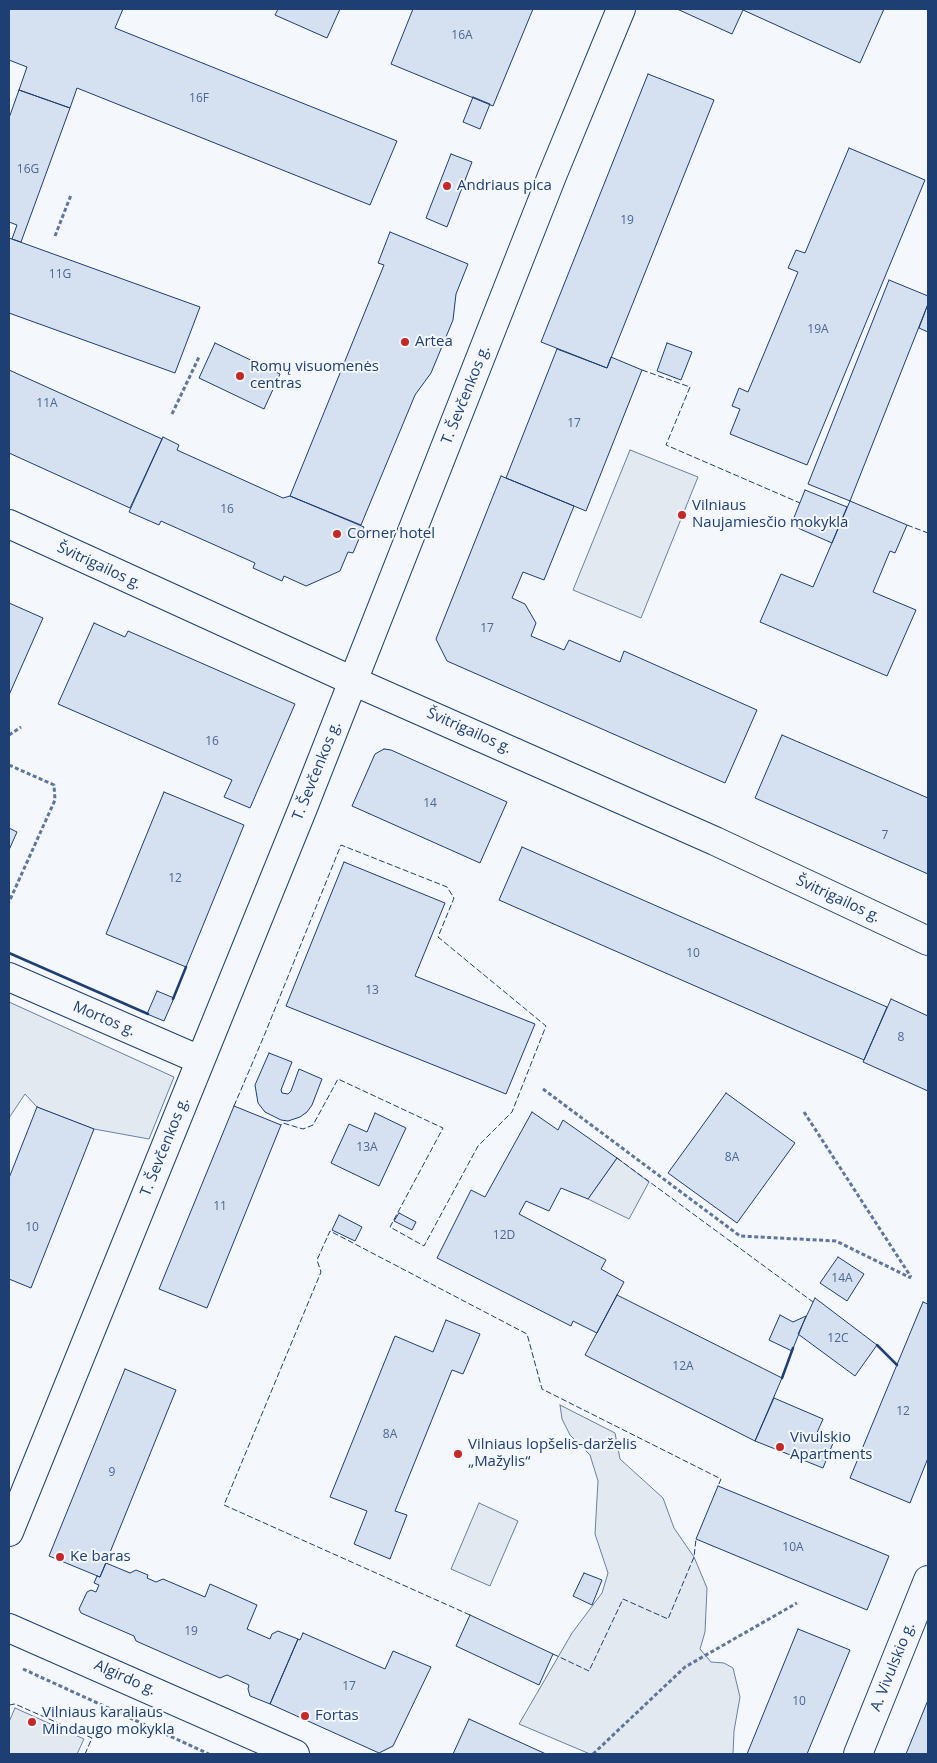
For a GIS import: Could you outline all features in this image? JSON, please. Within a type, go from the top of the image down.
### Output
[{"type":"street","name":"T. Ševčenkos g.","points":[[9,1532],[303,808],[552,176],[621,9]]},
{"type":"street","name":"Švitrigailos g.","points":[[9,524],[353,681],[715,841],[928,941]]},
{"type":"street","name":"Mortos g.","points":[[9,977],[200,1060]]},
{"type":"street","name":"A. Vivulskio g.","points":[[858,1754],[928,1580]]},
{"type":"street","name":"Algirdo g.","points":[[9,1628],[295,1754]]},
{"type":"path","points":[[55,236],[71,195]]},
{"type":"path","points":[[172,414],[199,358]]},
{"type":"path","points":[[9,736],[21,727]]},
{"type":"path","points":[[9,765],[54,785],[55,800],[9,902]]},
{"type":"path","points":[[543,1089],[740,1236],[836,1241],[912,1278],[804,1112]]},
{"type":"path","points":[[593,1754],[685,1666],[797,1603]]},
{"type":"path","points":[[18,1666],[209,1754]]},
{"type":"shaded area","points":[[630,450],[698,477],[641,618],[573,590]]},
{"type":"shaded area","points":[[9,1002],[174,1077],[149,1139],[94,1129],[37,1107],[25,1094],[9,1118]]},
{"type":"shaded area","points":[[617,1158],[649,1182],[629,1219],[588,1199]]},
{"type":"shaded area","points":[[560,1405],[615,1433],[620,1459],[663,1498],[674,1528],[694,1557],[707,1588],[705,1632],[700,1649],[711,1662],[724,1663],[733,1668],[740,1697],[734,1731],[733,1754],[590,1754],[519,1724],[572,1633],[602,1593],[608,1573],[595,1534],[598,1481],[590,1455],[570,1435],[562,1419]]},
{"type":"shaded area","points":[[479,1503],[518,1521],[490,1586],[451,1569]]},
{"type":"shaded area","name":"Vilniaus karaliaus Mindaugo mokykla","points":[[15,1708],[84,1739],[77,1754],[9,1754],[9,1722]]},
{"type":"building","points":[[9,9],[123,9],[115,28],[397,141],[370,205],[77,88],[70,108],[19,90],[27,67],[9,60]]},
{"type":"building","points":[[278,9],[340,9],[327,38],[275,15]]},
{"type":"building","points":[[413,9],[533,9],[493,106],[391,64]]},
{"type":"building","points":[[677,9],[884,9],[860,63],[743,10],[732,34]]},
{"type":"building","points":[[648,74],[714,100],[607,368],[541,342]]},
{"type":"building","points":[[19,90],[70,108],[21,242],[12,239],[17,225],[9,222],[9,118]]},
{"type":"building","points":[[473,97],[490,104],[480,129],[463,122]]},
{"type":"building","points":[[849,148],[925,180],[807,465],[730,434],[740,409],[732,406],[739,388],[748,392],[798,272],[788,268],[796,250],[805,253]]},
{"type":"building","points":[[451,154],[472,162],[447,227],[426,218]]},
{"type":"building","points":[[390,232],[468,264],[456,294],[453,320],[431,373],[415,395],[361,525],[290,496],[384,265],[378,263]]},
{"type":"building","points":[[9,238],[200,307],[175,373],[9,313]]},
{"type":"building","points":[[889,280],[928,296],[928,304],[850,501],[808,484]]},
{"type":"building","points":[[928,304],[928,332],[919,328]]},
{"type":"building","name":"Romų visuomenės centras","points":[[215,343],[280,374],[264,409],[199,378]]},
{"type":"building","points":[[667,343],[692,352],[681,380],[657,371]]},
{"type":"building","points":[[557,349],[607,368],[611,357],[642,370],[586,511],[506,478]]},
{"type":"building","points":[[9,370],[162,439],[130,508],[9,453]]},
{"type":"building","points":[[163,437],[179,445],[177,450],[283,498],[290,496],[364,527],[353,553],[348,552],[340,571],[306,586],[284,576],[282,581],[253,568],[255,563],[161,521],[159,525],[129,512]]},
{"type":"building","points":[[501,476],[574,506],[544,580],[523,572],[512,598],[525,604],[536,623],[531,636],[564,650],[569,640],[620,662],[624,651],[757,710],[725,783],[447,661],[436,639]]},
{"type":"building","points":[[805,490],[847,507],[832,543],[791,525]]},
{"type":"building","points":[[850,501],[907,525],[895,553],[890,551],[873,592],[916,610],[887,676],[760,622],[781,574],[813,587]]},
{"type":"building","points":[[9,603],[43,618],[9,695]]},
{"type":"building","points":[[94,623],[125,637],[128,631],[295,704],[250,808],[224,797],[232,780],[58,704]]},
{"type":"building","points":[[782,735],[928,798],[928,874],[755,798]]},
{"type":"building","points":[[384,749],[391,750],[507,802],[480,863],[352,806],[375,754]]},
{"type":"building","points":[[164,792],[244,825],[186,967],[106,934]]},
{"type":"building","points":[[9,828],[17,832],[9,850]]},
{"type":"building","points":[[522,847],[887,1007],[864,1060],[499,900]]},
{"type":"building","points":[[344,862],[445,903],[415,976],[535,1024],[506,1094],[286,1006]]},
{"type":"building","points":[[157,991],[174,998],[164,1021],[147,1014]]},
{"type":"building","points":[[891,999],[928,1016],[928,1091],[863,1062]]},
{"type":"building","points":[[269,1053],[292,1062],[281,1090],[282,1093],[288,1094],[291,1091],[299,1069],[322,1079],[312,1105],[300,1117],[288,1121],[281,1120],[265,1112],[258,1103],[255,1085]]},
{"type":"building","points":[[726,1093],[795,1143],[737,1223],[668,1173]]},
{"type":"building","points":[[234,1106],[281,1125],[207,1308],[159,1289]]},
{"type":"building","points":[[37,1107],[94,1129],[31,1288],[9,1279],[9,1178]]},
{"type":"building","points":[[532,1112],[558,1130],[563,1120],[617,1158],[588,1199],[561,1188],[549,1211],[526,1201],[519,1214],[606,1260],[601,1269],[624,1282],[597,1333],[573,1321],[571,1326],[437,1258],[471,1190],[485,1197]]},
{"type":"building","points":[[375,1113],[406,1128],[379,1186],[331,1163],[349,1124],[367,1132]]},
{"type":"building","points":[[399,1213],[416,1222],[412,1230],[394,1221]]},
{"type":"building","points":[[339,1215],[362,1227],[355,1241],[332,1230]]},
{"type":"building","points":[[838,1257],[864,1274],[847,1301],[820,1283]]},
{"type":"building","points":[[617,1295],[782,1378],[755,1441],[585,1355]]},
{"type":"building","points":[[815,1298],[877,1345],[855,1376],[798,1334]]},
{"type":"building","points":[[923,1302],[928,1304],[928,1458],[910,1503],[850,1478]]},
{"type":"building","points":[[780,1315],[793,1322],[806,1316],[792,1351],[769,1340]]},
{"type":"building","points":[[446,1320],[480,1334],[463,1374],[452,1370],[395,1511],[407,1515],[390,1559],[354,1544],[367,1511],[330,1497],[395,1336],[433,1352]]},
{"type":"building","points":[[125,1369],[176,1390],[100,1577],[49,1556]]},
{"type":"building","points":[[774,1398],[823,1419],[816,1435],[833,1443],[823,1468],[755,1441]]},
{"type":"building","points":[[718,1486],[889,1556],[867,1610],[696,1539]]},
{"type":"building","points":[[106,1563],[130,1573],[136,1570],[148,1575],[147,1578],[156,1582],[163,1579],[205,1597],[210,1584],[257,1605],[247,1629],[270,1639],[272,1634],[278,1631],[298,1639],[270,1704],[250,1696],[249,1685],[227,1675],[220,1678],[136,1641],[134,1636],[81,1613],[79,1609],[87,1592],[91,1590],[96,1592],[99,1585],[94,1583],[97,1576],[100,1577]]},
{"type":"building","points":[[584,1573],[602,1580],[592,1605],[573,1596]]},
{"type":"building","points":[[470,1615],[553,1654],[539,1685],[456,1646]]},
{"type":"building","points":[[798,1629],[850,1650],[807,1754],[747,1754]]},
{"type":"building","points":[[303,1633],[385,1669],[393,1651],[431,1667],[393,1746],[379,1753],[270,1704],[298,1639],[300,1640]]},
{"type":"building","points":[[928,1700],[928,1754],[906,1754]]},
{"type":"building","points":[[469,1719],[546,1754],[453,1754]]},
{"type":"fence","points":[[642,370],[690,387],[666,445],[800,503]]},
{"type":"fence","points":[[907,525],[928,533]]},
{"type":"fence","points":[[234,1106],[341,845],[447,887],[454,898],[438,937],[546,1026],[512,1112],[478,1146],[424,1246],[390,1227],[443,1128],[338,1079],[313,1125],[303,1129],[283,1123],[281,1125]]},
{"type":"fence","points":[[617,1158],[813,1302]]},
{"type":"fence","points":[[470,1615],[224,1505],[321,1272],[317,1260],[330,1231],[527,1334],[542,1389],[721,1479],[718,1486]]},
{"type":"fence","points":[[553,1654],[589,1671],[623,1599],[668,1619],[694,1557],[696,1539]]},
{"type":"fence","points":[[9,1705],[15,1704],[92,1738],[85,1754]]},
{"type":"wall","points":[[9,953],[148,1014]]},
{"type":"wall","points":[[173,999],[186,967]]},
{"type":"wall","points":[[877,1345],[897,1365]]},
{"type":"wall","points":[[782,1378],[793,1348]]},
{"type":"place","name":"Andriaus pica","points":[[447,186]]},
{"type":"place","name":"Artea","points":[[405,342]]},
{"type":"place","name":"Romų visuomenės centras","points":[[240,376]]},
{"type":"place","name":"Vilniaus Naujamiesčio mokykla","points":[[682,515]]},
{"type":"place","name":"Corner hotel","points":[[337,534]]},
{"type":"place","name":"Vivulskio Apartments","points":[[780,1447]]},
{"type":"place","name":"Vilniaus lopšelis-darželis „Mažylis“","points":[[458,1454]]},
{"type":"place","name":"Ke baras","points":[[60,1557]]},
{"type":"place","name":"Fortas","points":[[305,1716]]},
{"type":"place","name":"Vilniaus karaliaus Mindaugo mokykla","points":[[32,1722]]}]
